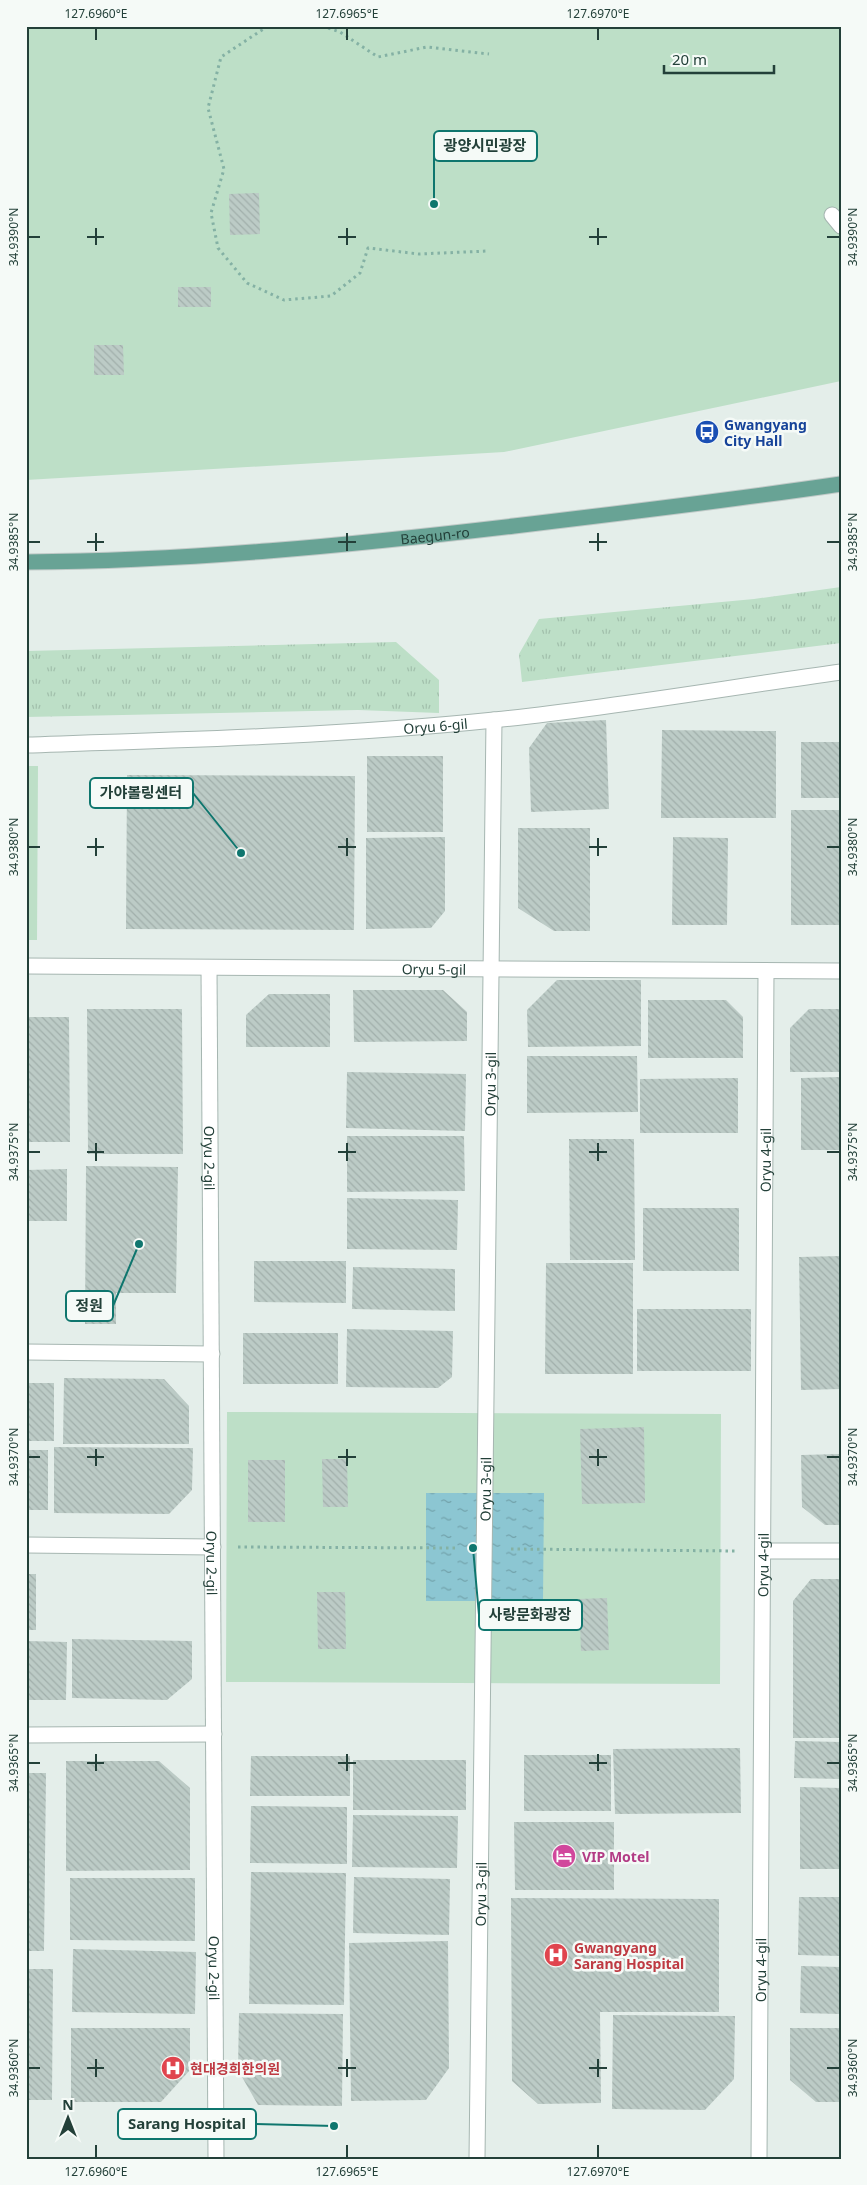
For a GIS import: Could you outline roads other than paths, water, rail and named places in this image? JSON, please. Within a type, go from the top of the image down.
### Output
[{"type":"main road","name":"Baegun-ro","points":[[26,562],[80,561],[311,548],[728,501],[841,484]]},
{"type":"street","name":"Oryu 6-gil","points":[[26,745],[273,738],[494,720],[660,700],[841,672]]},
{"type":"street","name":"Oryu 3-gil","points":[[477,2159],[494,720]]},
{"type":"street","name":"Oryu 5-gil","points":[[26,966],[841,972]]},
{"type":"street","name":"Oryu 2-gil","points":[[209,968],[216,2159]]},
{"type":"street","name":"Oryu 4-gil","points":[[759,2159],[766,971]]},
{"type":"street","points":[[26,1352],[212,1354]]},
{"type":"street","points":[[26,1545],[213,1546]]},
{"type":"street","points":[[763,1551],[841,1551]]},
{"type":"street","points":[[26,1735],[214,1734]]},
{"type":"water","points":[[426,1493],[544,1493],[543,1601],[426,1601]]},
{"type":"place","name":"광양시민광장","points":[[434,204]]},
{"type":"place","name":"Gwangyang City Hall","points":[[707,432]]},
{"type":"place","name":"가야볼링센터","points":[[241,853]]},
{"type":"place","name":"정원","points":[[139,1244]]},
{"type":"place","name":"사랑문화광장","points":[[473,1548]]},
{"type":"place","name":"VIP Motel","points":[[564,1856]]},
{"type":"place","name":"Gwangyang Sarang Hospital","points":[[556,1955]]},
{"type":"place","name":"현대경희한의원","points":[[173,2068]]},
{"type":"place","name":"Sarang Hospital","points":[[334,2126]]}]
